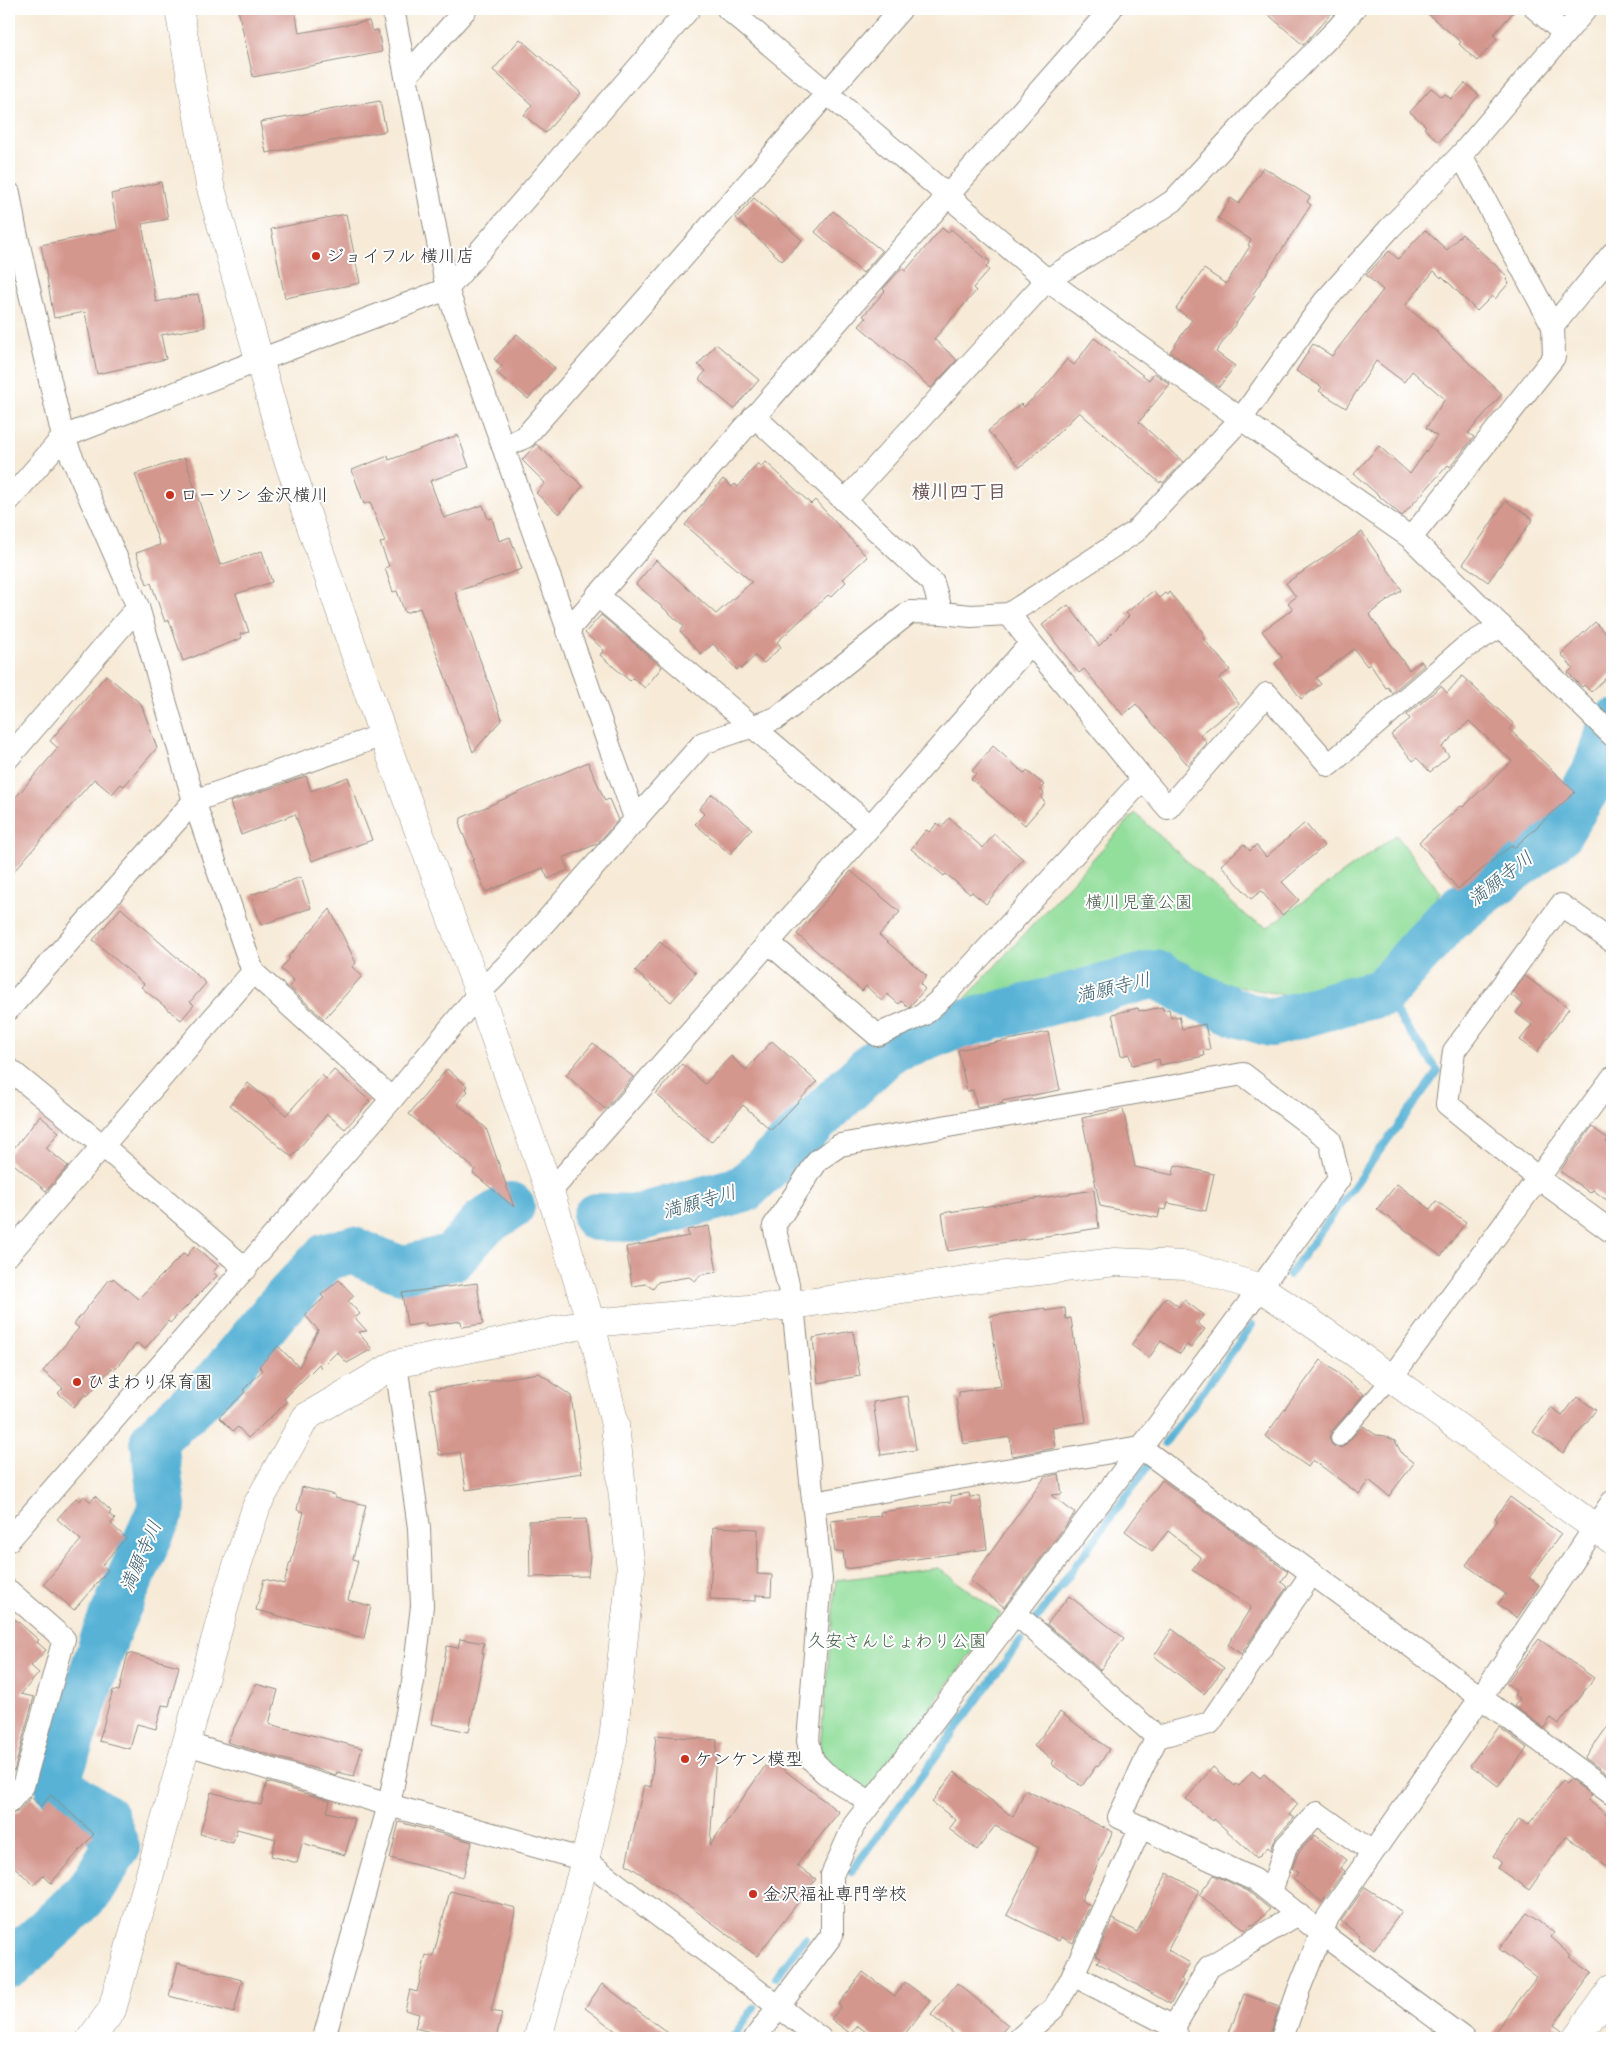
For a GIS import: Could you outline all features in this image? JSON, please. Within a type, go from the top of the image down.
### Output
[{"type":"street","points":[[178,9],[210,184],[285,451],[383,734],[480,993],[550,1192],[591,1323],[615,1425],[631,1570],[613,1740],[585,1860],[538,2038]]},
{"type":"street","points":[[393,9],[447,289],[636,820]]},
{"type":"street","points":[[406,76],[466,9]]},
{"type":"street","points":[[9,500],[63,437],[447,289],[689,9]]},
{"type":"street","points":[[728,9],[1047,280],[1411,538],[1605,729]]},
{"type":"street","points":[[504,447],[526,437],[901,9]]},
{"type":"street","points":[[567,630],[1111,9]]},
{"type":"street","points":[[845,501],[1047,280],[1174,201],[1354,9]]},
{"type":"street","points":[[1536,9],[1564,33]]},
{"type":"street","points":[[9,1540],[246,1269],[480,993],[636,820],[703,742],[777,718],[910,612],[971,616],[1009,614],[1135,532],[1241,419],[1324,302],[1389,229],[1461,155],[1586,9]]},
{"type":"street","points":[[1411,538],[1554,357],[1554,326],[1461,155]]},
{"type":"street","points":[[9,193],[12,232],[63,437],[138,607],[194,801],[253,972],[392,1099]]},
{"type":"street","points":[[1554,326],[1612,254]]},
{"type":"street","points":[[754,416],[933,583],[942,613]]},
{"type":"street","points":[[597,595],[870,826]]},
{"type":"street","points":[[9,757],[138,607]]},
{"type":"street","points":[[1009,614],[1168,808],[1267,694],[1329,765],[1462,649],[1501,626]]},
{"type":"street","points":[[550,1192],[1031,643]]},
{"type":"street","points":[[9,1010],[194,801],[383,734]]},
{"type":"street","points":[[768,942],[877,1035],[923,1015],[946,995],[1143,779]]},
{"type":"street","points":[[1612,941],[1561,904],[1454,1051],[1447,1104],[1538,1178],[1612,1232]]},
{"type":"street","points":[[9,1254],[253,972]]},
{"type":"street","points":[[9,1069],[104,1146],[246,1269]]},
{"type":"street","points":[[755,2038],[832,1935],[832,1875],[854,1825],[871,1803],[1015,1613],[1140,1447],[1261,1288],[1339,1179],[1330,1140],[1243,1074],[840,1145],[818,1160],[774,1226],[793,1305],[821,1579],[808,1741],[813,1761],[825,1773],[871,1803]]},
{"type":"street","points":[[1339,1438],[1391,1378],[1612,1078]]},
{"type":"street","points":[[91,2038],[112,2010],[229,1590],[257,1505],[306,1417],[396,1364],[511,1338],[591,1323],[793,1305],[972,1279],[1115,1262],[1186,1265],[1261,1288],[1391,1378],[1603,1533]]},
{"type":"street","points":[[324,2038],[389,1805],[413,1682],[422,1606],[419,1528],[396,1364]]},
{"type":"street","points":[[813,1503],[1140,1447],[1612,1794]]},
{"type":"street","points":[[1282,2038],[1299,1989],[1328,1917],[1481,1697],[1603,1533],[1612,1502]]},
{"type":"street","points":[[1312,1573],[1210,1723],[1158,1737],[1118,1817],[1255,1880],[1321,1933],[1463,2038]]},
{"type":"street","points":[[9,1591],[64,1639],[23,1786],[9,1802]]},
{"type":"street","points":[[1015,1613],[1158,1737]]},
{"type":"street","points":[[187,1744],[389,1805],[585,1860],[820,2038]]},
{"type":"street","points":[[1271,1892],[1286,1846],[1317,1814],[1372,1852]]},
{"type":"street","points":[[1020,2038],[1054,2008],[1073,1975],[1142,1827]]},
{"type":"street","points":[[1073,1975],[1176,2032],[1209,1967],[1298,1914]]},
{"type":"street","points":[[1576,2038],[1612,1988]]},
{"type":"green space","name":"横川児童公園","points":[[1135,813],[1247,917],[1268,927],[1396,835],[1440,892],[1395,966],[1347,994],[1291,996],[1180,976],[1158,962],[953,1012]]},
{"type":"green space","name":"久安さんじょわり公園","points":[[938,1568],[1001,1614],[866,1792],[835,1773],[820,1749],[836,1580]]},
{"type":"building","points":[[238,9],[295,9],[299,33],[369,21],[372,31],[378,30],[382,52],[253,77]]},
{"type":"building","points":[[1262,9],[1335,9],[1303,45]]},
{"type":"building","points":[[1422,9],[1516,9],[1493,35],[1497,39],[1477,61],[1459,44],[1461,42]]},
{"type":"building","points":[[520,39],[581,93],[545,133],[524,115],[532,105],[493,70]]},
{"type":"building","points":[[1465,83],[1479,95],[1439,142],[1424,128],[1426,126],[1410,112],[1431,88],[1442,97],[1445,94],[1451,99]]},
{"type":"building","points":[[380,101],[386,131],[266,153],[260,122]]},
{"type":"building","points":[[1263,167],[1310,197],[1307,202],[1311,205],[1253,294],[1255,296],[1216,352],[1235,366],[1219,387],[1170,352],[1192,320],[1176,309],[1204,269],[1226,284],[1250,246],[1248,245],[1251,240],[1218,218],[1231,198],[1239,204]]},
{"type":"building","points":[[161,182],[168,219],[142,224],[156,302],[198,294],[205,327],[161,335],[166,359],[97,374],[85,312],[54,318],[41,245],[118,230],[111,194]]},
{"type":"building","points":[[754,198],[802,240],[782,261],[736,218]]},
{"type":"building","points":[[833,211],[882,251],[863,273],[815,232]]},
{"type":"building","name":"ジョイフル 横川店","points":[[346,214],[360,283],[285,298],[271,229]]},
{"type":"building","points":[[942,228],[948,233],[951,229],[990,262],[986,267],[989,270],[973,288],[976,291],[934,339],[957,360],[931,388],[859,326],[866,318],[863,316],[885,291],[883,289],[902,268],[905,271]]},
{"type":"building","points":[[1425,230],[1447,250],[1462,234],[1508,277],[1506,280],[1509,283],[1495,299],[1492,296],[1477,311],[1442,276],[1441,278],[1434,271],[1405,306],[1438,332],[1502,394],[1468,433],[1474,437],[1450,467],[1448,465],[1402,516],[1354,474],[1379,446],[1410,474],[1437,436],[1426,428],[1445,399],[1412,371],[1404,382],[1376,361],[1346,408],[1319,391],[1322,387],[1296,371],[1313,344],[1332,356],[1383,290],[1366,275],[1389,251],[1398,259]]},
{"type":"building","points":[[517,334],[555,368],[528,399],[496,372],[502,366],[494,359]]},
{"type":"building","points":[[1094,338],[1149,380],[1154,373],[1170,384],[1139,422],[1183,462],[1163,483],[1161,481],[1160,483],[1079,412],[1045,446],[1020,467],[988,431],[1021,404],[1024,407],[1046,386],[1067,359],[1074,365]]},
{"type":"building","points":[[716,344],[759,380],[734,409],[699,379],[706,371],[698,365]]},
{"type":"building","points":[[458,435],[469,467],[430,481],[444,518],[483,505],[488,519],[492,518],[499,541],[510,537],[522,569],[455,592],[502,719],[473,752],[420,608],[405,613],[397,591],[393,592],[385,568],[389,566],[380,543],[385,542],[370,502],[364,504],[352,470],[388,456],[389,460]]},
{"type":"building","points":[[536,444],[583,486],[559,514],[536,493],[545,483],[522,460]]},
{"type":"building","points":[[185,458],[220,565],[262,551],[272,582],[236,594],[249,632],[240,634],[242,638],[183,661],[169,620],[165,622],[151,583],[147,584],[136,553],[160,545],[135,474]]},
{"type":"building","points":[[766,462],[811,504],[815,500],[867,557],[843,579],[846,582],[831,597],[828,595],[777,642],[781,647],[764,663],[755,656],[741,669],[739,667],[737,670],[713,644],[701,654],[680,631],[684,626],[636,584],[656,560],[716,614],[752,582],[685,525],[723,479],[732,487],[735,484],[738,487],[758,463],[761,466]]},
{"type":"building","points":[[1506,501],[1533,519],[1488,582],[1463,564]]},
{"type":"building","points":[[1362,532],[1402,590],[1369,614],[1409,670],[1421,661],[1424,665],[1392,693],[1388,687],[1386,688],[1370,664],[1367,666],[1354,649],[1316,678],[1321,684],[1301,699],[1275,663],[1282,657],[1262,631],[1293,609],[1288,603],[1296,597],[1286,583]]},
{"type":"building","points":[[1153,591],[1159,598],[1165,593],[1167,595],[1169,592],[1205,635],[1203,638],[1230,670],[1219,678],[1239,704],[1200,735],[1207,743],[1188,765],[1136,704],[1123,715],[1084,669],[1079,673],[1042,625],[1068,605],[1099,646],[1129,616],[1126,613]]},
{"type":"building","points":[[601,615],[662,667],[645,688],[633,678],[630,681],[600,655],[604,650],[585,633]]},
{"type":"building","points":[[1595,622],[1612,640],[1612,672],[1591,692],[1584,685],[1582,687],[1568,673],[1573,668],[1561,654]]},
{"type":"building","points":[[106,675],[141,704],[157,748],[124,786],[121,784],[112,794],[94,779],[9,877],[9,805],[58,748],[50,741]]},
{"type":"building","points":[[1462,676],[1514,724],[1509,729],[1575,792],[1514,848],[1512,845],[1458,889],[1419,842],[1461,806],[1463,807],[1512,761],[1469,721],[1442,747],[1449,756],[1430,772],[1417,758],[1413,761],[1391,735],[1410,719],[1407,715],[1441,686],[1447,693]]},
{"type":"building","points":[[993,746],[1025,774],[1027,771],[1044,785],[1040,789],[1044,793],[1041,798],[1045,802],[1025,825],[971,779],[976,774],[972,771]]},
{"type":"building","points":[[588,762],[605,801],[609,799],[618,820],[597,844],[563,858],[568,870],[548,879],[543,868],[486,892],[460,827],[461,818]]},
{"type":"building","points":[[306,776],[311,791],[348,777],[372,840],[312,861],[295,814],[241,835],[230,802]]},
{"type":"building","points":[[712,794],[752,829],[730,854],[695,824],[704,814],[699,809]]},
{"type":"building","points":[[949,818],[983,848],[994,834],[1023,859],[986,904],[972,892],[970,894],[946,874],[944,876],[911,849],[926,830],[930,832],[937,823],[942,827]]},
{"type":"building","points":[[1305,823],[1324,846],[1282,882],[1299,900],[1282,915],[1261,891],[1251,899],[1221,865],[1244,844],[1250,851],[1256,845],[1266,857]]},
{"type":"building","points":[[851,871],[900,912],[879,935],[927,976],[920,984],[925,989],[909,1007],[901,1001],[899,1004],[887,994],[882,1001],[866,986],[862,991],[797,934]]},
{"type":"building","points":[[301,877],[311,908],[261,925],[251,895]]},
{"type":"building","points":[[121,908],[206,983],[190,1002],[194,1005],[181,1020],[141,987],[144,984],[93,940]]},
{"type":"building","points":[[330,909],[356,963],[352,967],[362,976],[324,1019],[289,987],[294,981],[281,969],[290,958],[288,957]]},
{"type":"building","points":[[660,942],[696,973],[671,1002],[635,971]]},
{"type":"building","points":[[1525,976],[1569,1008],[1537,1052],[1520,1040],[1532,1025],[1516,1013],[1523,1004],[1511,995]]},
{"type":"building","points":[[1162,1007],[1163,1010],[1169,1009],[1171,1018],[1179,1016],[1182,1029],[1205,1024],[1210,1049],[1203,1051],[1204,1056],[1160,1065],[1159,1059],[1132,1065],[1129,1054],[1121,1056],[1112,1014],[1138,1008],[1139,1011],[1143,1011]]},
{"type":"building","points":[[1048,1032],[1060,1090],[1002,1101],[1003,1103],[977,1108],[973,1090],[967,1091],[958,1050]]},
{"type":"building","points":[[772,1041],[817,1082],[771,1130],[743,1105],[711,1142],[656,1094],[682,1064],[705,1084],[731,1056],[746,1070]]},
{"type":"building","points":[[593,1043],[633,1077],[605,1109],[566,1075]]},
{"type":"building","points":[[447,1069],[467,1086],[465,1088],[468,1091],[457,1104],[486,1128],[514,1207],[473,1173],[475,1169],[409,1114]]},
{"type":"building","points":[[334,1070],[370,1101],[345,1129],[327,1114],[292,1157],[230,1105],[248,1083],[286,1115],[322,1075],[326,1079]]},
{"type":"building","points":[[1123,1109],[1135,1167],[1173,1175],[1175,1165],[1214,1174],[1206,1211],[1168,1203],[1166,1210],[1160,1209],[1158,1218],[1100,1206],[1082,1118]]},
{"type":"building","points":[[40,1116],[59,1132],[46,1148],[68,1166],[46,1191],[9,1160],[9,1154]]},
{"type":"building","points":[[1592,1127],[1608,1139],[1606,1142],[1612,1146],[1612,1204],[1593,1190],[1590,1193],[1560,1171]]},
{"type":"building","points":[[1397,1184],[1430,1209],[1436,1201],[1466,1222],[1441,1256],[1377,1209]]},
{"type":"building","points":[[1094,1190],[1099,1228],[948,1251],[942,1213]]},
{"type":"building","points":[[709,1226],[717,1272],[700,1275],[695,1281],[689,1277],[658,1282],[653,1289],[646,1284],[632,1286],[626,1247],[689,1236],[687,1230]]},
{"type":"building","points":[[194,1246],[218,1266],[213,1272],[217,1276],[170,1323],[168,1321],[145,1349],[137,1343],[114,1370],[112,1368],[87,1396],[85,1394],[74,1407],[58,1393],[63,1388],[43,1371],[79,1328],[74,1324],[110,1279],[112,1280],[113,1278],[138,1299],[184,1253],[187,1256]]},
{"type":"building","points":[[339,1280],[354,1296],[348,1301],[360,1314],[355,1318],[367,1331],[358,1332],[372,1349],[347,1363],[337,1352],[321,1368],[319,1364],[284,1399],[287,1402],[248,1438],[238,1427],[233,1431],[219,1417],[245,1392],[243,1390],[263,1370],[259,1366],[278,1346],[299,1367],[318,1330],[305,1315],[324,1298],[321,1295]]},
{"type":"building","points":[[477,1283],[483,1324],[462,1327],[461,1321],[426,1326],[426,1323],[407,1326],[402,1293]]},
{"type":"building","points":[[1166,1297],[1179,1307],[1184,1300],[1204,1315],[1197,1323],[1205,1329],[1191,1348],[1187,1345],[1180,1354],[1161,1341],[1149,1358],[1131,1345]]},
{"type":"building","points":[[1045,1308],[1045,1311],[1065,1308],[1066,1319],[1071,1318],[1086,1422],[1052,1427],[1055,1448],[1012,1456],[1010,1437],[963,1444],[956,1398],[959,1397],[959,1392],[1001,1386],[990,1316]]},
{"type":"building","points":[[853,1331],[860,1376],[818,1383],[813,1338]]},
{"type":"building","points":[[1321,1360],[1364,1394],[1331,1432],[1329,1437],[1332,1445],[1338,1448],[1343,1447],[1363,1426],[1376,1435],[1385,1436],[1395,1441],[1402,1454],[1414,1463],[1389,1496],[1369,1480],[1359,1494],[1313,1460],[1308,1467],[1265,1436]]},
{"type":"building","points":[[539,1373],[571,1396],[582,1473],[466,1490],[460,1452],[439,1455],[430,1390]]},
{"type":"building","points":[[908,1396],[916,1450],[881,1455],[873,1402]]},
{"type":"building","points":[[1577,1397],[1596,1410],[1563,1453],[1533,1432],[1551,1407],[1562,1416]]},
{"type":"building","points":[[1059,1474],[1062,1494],[1051,1495],[1075,1513],[1004,1607],[970,1581],[1045,1477]]},
{"type":"building","points":[[1162,1480],[1288,1572],[1281,1582],[1287,1587],[1241,1654],[1228,1645],[1251,1607],[1192,1570],[1201,1557],[1168,1531],[1152,1551],[1125,1531]]},
{"type":"building","points":[[302,1487],[335,1495],[335,1498],[366,1505],[353,1559],[358,1561],[348,1600],[371,1606],[364,1638],[256,1610],[264,1579],[284,1584],[304,1512],[297,1510]]},
{"type":"building","points":[[969,1493],[970,1497],[980,1496],[987,1549],[845,1569],[843,1551],[835,1552],[831,1521],[881,1516],[880,1512],[951,1502],[951,1496]]},
{"type":"building","points":[[84,1496],[91,1502],[95,1496],[111,1511],[109,1514],[115,1519],[111,1524],[126,1538],[102,1565],[108,1570],[74,1610],[44,1584],[81,1540],[57,1519],[76,1498],[80,1501]]},
{"type":"building","points":[[1510,1497],[1561,1534],[1529,1578],[1539,1585],[1517,1618],[1498,1604],[1506,1594],[1466,1565],[1498,1520],[1495,1518]]},
{"type":"building","points":[[586,1519],[590,1555],[588,1576],[530,1577],[529,1521]]},
{"type":"building","points":[[713,1527],[758,1529],[757,1574],[772,1575],[771,1596],[756,1595],[756,1601],[710,1599]]},
{"type":"building","points":[[1069,1596],[1124,1638],[1100,1670],[1047,1624]]},
{"type":"building","points":[[9,1614],[39,1640],[37,1642],[46,1650],[31,1666],[39,1673],[21,1694],[34,1697],[14,1771],[9,1770]]},
{"type":"building","points":[[1172,1629],[1224,1668],[1204,1694],[1154,1656]]},
{"type":"building","points":[[460,1639],[484,1643],[482,1653],[484,1653],[469,1732],[432,1724],[447,1646],[458,1648]]},
{"type":"building","points":[[1539,1639],[1594,1678],[1559,1724],[1551,1718],[1544,1728],[1514,1706],[1520,1699],[1514,1695],[1516,1691],[1506,1683]]},
{"type":"building","points":[[128,1653],[179,1666],[169,1706],[162,1705],[156,1729],[137,1724],[130,1749],[99,1741],[113,1690],[119,1691]]},
{"type":"building","points":[[256,1684],[278,1690],[269,1724],[362,1748],[354,1776],[337,1772],[336,1775],[227,1742]]},
{"type":"building","points":[[1060,1712],[1109,1749],[1098,1767],[1096,1766],[1082,1786],[1051,1764],[1054,1761],[1034,1746]]},
{"type":"building","points":[[1612,1720],[1612,1767],[1607,1774],[1585,1758]]},
{"type":"building","points":[[1499,1727],[1527,1748],[1498,1786],[1470,1765]]},
{"type":"building","points":[[656,1735],[717,1740],[710,1845],[770,1759],[839,1812],[797,1865],[816,1879],[757,1956],[692,1908],[626,1864],[644,1785],[651,1787]]},
{"type":"building","points":[[1213,1767],[1235,1786],[1236,1784],[1239,1786],[1252,1771],[1260,1778],[1264,1774],[1298,1804],[1289,1815],[1294,1818],[1276,1837],[1271,1850],[1268,1847],[1257,1858],[1214,1819],[1213,1821],[1186,1799]]},
{"type":"building","points":[[954,1772],[1013,1817],[1025,1790],[1113,1832],[1081,1900],[1090,1906],[1073,1943],[1061,1937],[1059,1941],[1007,1915],[1039,1848],[995,1826],[977,1850],[949,1829],[956,1820],[932,1802]]},
{"type":"building","points":[[1570,1779],[1592,1795],[1588,1800],[1612,1819],[1612,1871],[1567,1836],[1529,1890],[1497,1868],[1501,1862],[1493,1856],[1519,1819],[1528,1825],[1562,1781],[1566,1784]]},
{"type":"building","points":[[267,1782],[330,1801],[327,1812],[355,1819],[345,1855],[302,1843],[297,1863],[271,1856],[276,1839],[237,1829],[233,1843],[200,1834],[211,1792],[261,1805]]},
{"type":"building","points":[[51,1795],[94,1834],[51,1883],[43,1875],[34,1885],[9,1862],[9,1815],[19,1811],[31,1797],[41,1806]]},
{"type":"building","points":[[399,1822],[472,1842],[463,1877],[390,1858]]},
{"type":"building","points":[[1315,1835],[1347,1860],[1340,1868],[1344,1871],[1322,1902],[1293,1879],[1298,1873],[1292,1869],[1298,1853]]},
{"type":"building","points":[[1167,1873],[1199,1890],[1168,1950],[1190,1963],[1181,1979],[1183,1981],[1170,2004],[1097,1962],[1100,1958],[1096,1956],[1113,1919],[1137,1932]]},
{"type":"building","points":[[1214,1875],[1248,1891],[1270,1909],[1257,1923],[1252,1924],[1246,1930],[1199,1895]]},
{"type":"building","points":[[1365,1887],[1402,1911],[1374,1950],[1358,1938],[1360,1936],[1341,1921]]},
{"type":"building","points":[[450,1891],[516,1908],[491,2011],[502,2013],[496,2038],[454,2038],[415,2028],[419,2014],[405,2010],[410,1990],[417,1992],[426,1955],[433,1957]]},
{"type":"building","points":[[1527,1913],[1554,1933],[1551,1937],[1571,1955],[1569,1957],[1592,1973],[1554,2025],[1562,2031],[1561,2038],[1490,2038],[1537,1977],[1499,1949]]},
{"type":"building","points":[[178,1963],[242,1980],[234,2013],[169,1996]]},
{"type":"building","points":[[863,1972],[895,1996],[905,1982],[930,2001],[902,2038],[874,2038],[858,2026],[851,2034],[831,2019],[841,2007],[838,2005]]},
{"type":"building","points":[[957,1983],[1008,2025],[997,2038],[959,2038],[931,2015]]},
{"type":"building","points":[[602,1984],[675,2038],[625,2038],[585,2008]]},
{"type":"building","points":[[1244,1994],[1279,2007],[1269,2038],[1227,2038]]},
{"type":"waterway","name":"満願寺川","points":[[596,1217],[638,1218],[744,1189],[890,1049],[956,1026],[1156,974],[1195,995],[1240,1014],[1271,1023],[1350,1000],[1382,993],[1448,919],[1558,834],[1595,774],[1612,724]]},
{"type":"waterway","points":[[1289,1275],[1438,1071],[1382,993]]},
{"type":"waterway","name":"満願寺川","points":[[9,1965],[63,1917],[91,1889],[116,1848],[105,1818],[59,1787],[58,1777],[108,1628],[162,1507],[154,1440],[220,1379],[279,1307],[326,1257],[351,1250],[401,1270],[453,1257],[483,1223],[511,1206]]},
{"type":"waterway","points":[[1165,1443],[1252,1325]]},
{"type":"waterway","points":[[1036,1620],[1148,1466]]},
{"type":"waterway","points":[[851,1872],[1021,1640]]},
{"type":"waterway","points":[[776,1977],[805,1938]]},
{"type":"waterway","points":[[732,2038],[754,2008]]},
{"type":"place","name":"ジョイフル 横川店","points":[[316,256]]},
{"type":"place","name":"ローソン 金沢横川","points":[[170,495]]},
{"type":"place","name":"ひまわり保育園","points":[[77,1382]]},
{"type":"place","name":"ケンケン模型","points":[[685,1759]]},
{"type":"place","name":"金沢福祉専門学校","points":[[753,1894]]},
{"type":"district","name":"横川四丁目","points":[[959,491]]}]
